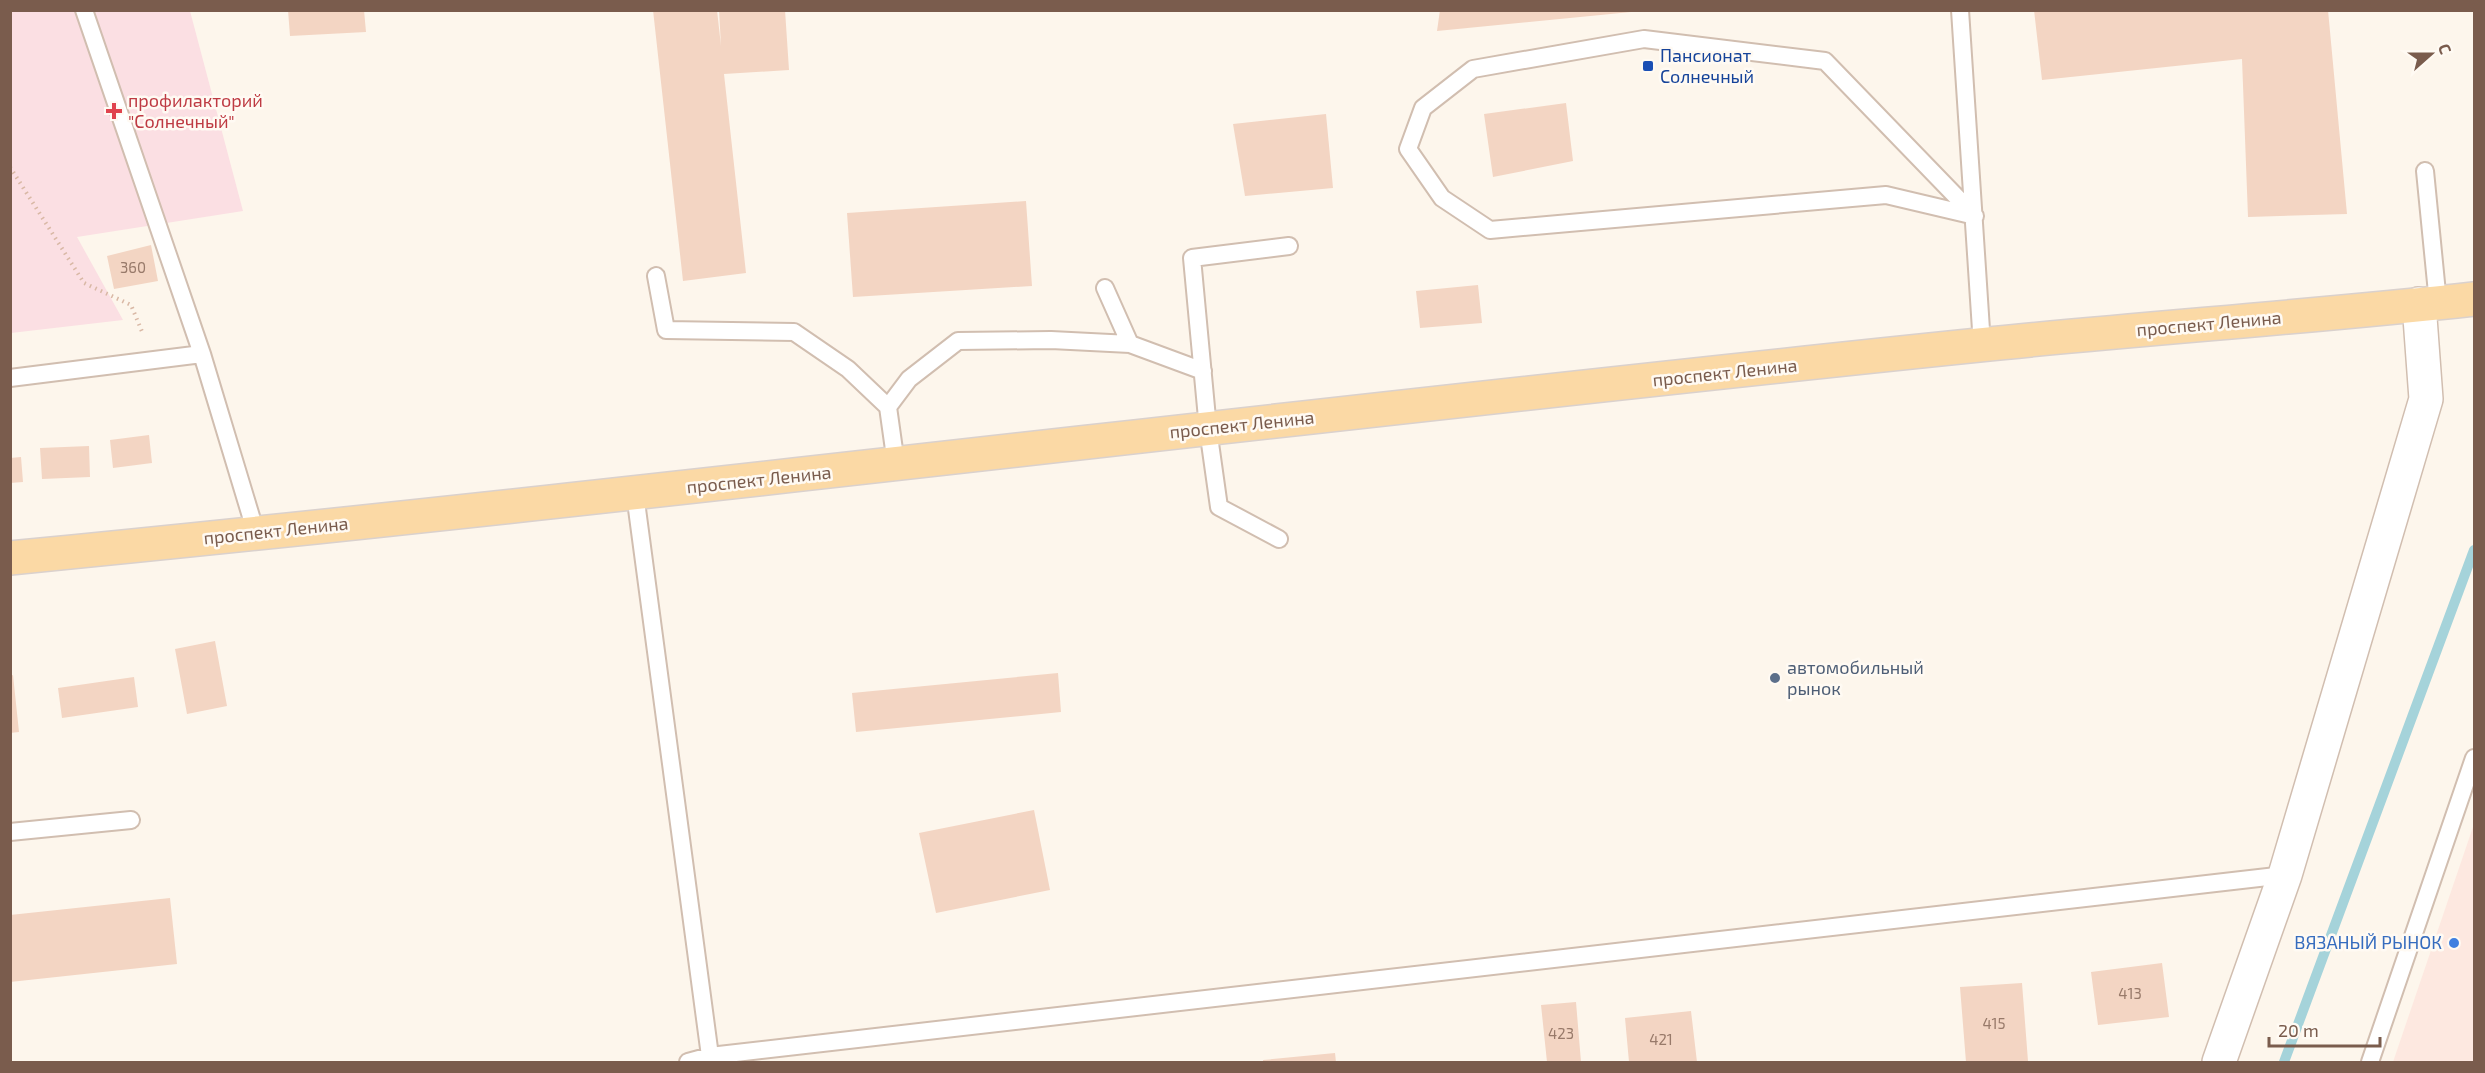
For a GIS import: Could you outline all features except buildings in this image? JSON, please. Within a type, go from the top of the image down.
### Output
[{"type":"main road","name":"проспект Ленина","points":[[10,558],[635,494],[1982,345],[2475,299]]},
{"type":"street","points":[[2219,1062],[2285,875],[2426,399],[2428,303]]},
{"type":"lane","points":[[84,10],[202,354],[256,532]]},
{"type":"lane","points":[[1960,10],[1982,345]]},
{"type":"lane","points":[[1644,39],[1824,61],[1975,216],[1886,195],[1490,230],[1442,198],[1408,149],[1423,108],[1473,69],[1644,39]]},
{"type":"lane","points":[[2425,171],[2428,303]]},
{"type":"lane","points":[[1279,539],[1219,507],[1208,429],[1192,258],[1289,246]]},
{"type":"lane","points":[[656,276],[666,330],[794,332],[848,369],[888,407],[896,464]]},
{"type":"lane","points":[[1105,288],[1130,344]]},
{"type":"lane","points":[[888,407],[909,379],[958,341],[1051,340],[1130,344],[1203,370]]},
{"type":"lane","points":[[10,378],[202,354]]},
{"type":"lane","points":[[635,494],[710,1056]]},
{"type":"lane","points":[[2370,1062],[2475,758]]},
{"type":"lane","points":[[10,832],[131,820]]},
{"type":"lane","points":[[688,1062],[710,1056],[2285,875]]},
{"type":"path","points":[[10,167],[84,283],[131,305],[153,360]]},
{"type":"shaded area","name":"профилакторий \"Солнечный\"","points":[[10,11],[190,11],[243,211],[77,237],[123,320],[11,333]]},
{"type":"shaded area","name":"ВЯЗАНЫЙ РЫНОК","points":[[2474,824],[2474,1062],[2393,1062]]},
{"type":"waterway","points":[[2284,1062],[2474,550]]},
{"type":"place","name":"Пансионат Солнечный","points":[[1648,66]]},
{"type":"place","name":"профилакторий \"Солнечный\"","points":[[114,111]]},
{"type":"place","name":"автомобильный рынок","points":[[1775,678]]},
{"type":"place","name":"ВЯЗАНЫЙ РЫНОК","points":[[2454,943]]}]
